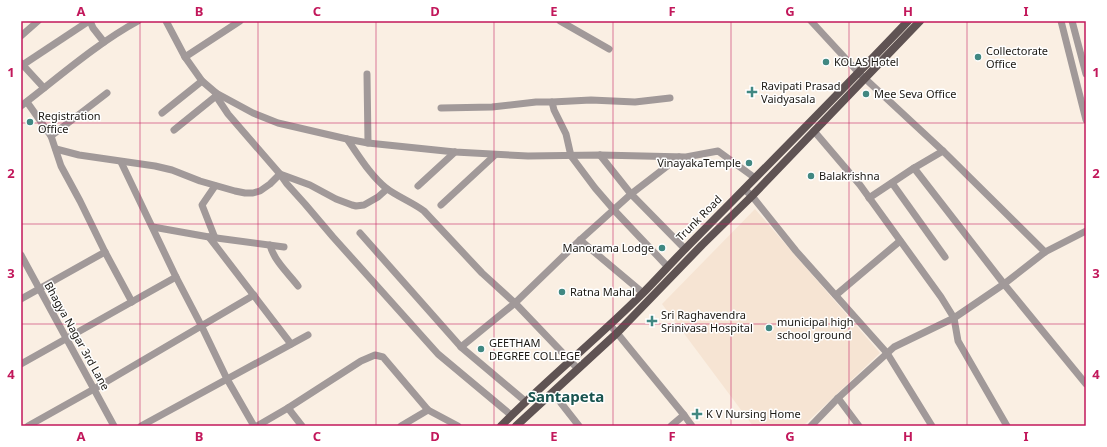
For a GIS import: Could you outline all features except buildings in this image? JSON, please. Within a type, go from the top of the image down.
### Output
[{"type":"main road","name":"Trunk Road","points":[[501,426],[643,293],[667,266],[744,190],[908,21]]},
{"type":"main road","points":[[516,426],[617,333],[702,245],[752,196],[920,21]]},
{"type":"street","points":[[21,36],[38,21]]},
{"type":"street","points":[[44,88],[22,64],[90,21],[93,28],[104,42]]},
{"type":"street","points":[[132,302],[61,166],[51,136],[24,104],[104,42],[121,30],[138,21]]},
{"type":"street","points":[[166,21],[185,57],[202,81],[216,94],[278,124],[347,140],[455,152],[528,156],[600,155],[686,157],[718,151],[755,178]]},
{"type":"street","points":[[185,57],[240,21]]},
{"type":"street","points":[[560,21],[609,49]]},
{"type":"street","points":[[811,21],[858,72],[943,151],[1045,252]]},
{"type":"street","points":[[1061,21],[1086,120]]},
{"type":"street","points":[[1072,21],[1082,47],[1086,74]]},
{"type":"street","points":[[367,74],[368,143]]},
{"type":"street","points":[[162,113],[202,81]]},
{"type":"street","points":[[51,136],[106,93]]},
{"type":"street","points":[[174,130],[216,94]]},
{"type":"street","points":[[216,94],[228,114],[332,237],[438,354],[512,416]]},
{"type":"street","points":[[440,108],[492,107],[536,102],[591,100],[635,102],[670,98]]},
{"type":"street","points":[[552,102],[554,110],[566,134],[571,156],[614,210],[667,266]]},
{"type":"street","points":[[814,132],[870,198],[925,274],[954,318],[958,341],[1007,426]]},
{"type":"street","points":[[347,140],[374,177],[387,189],[424,211],[482,273],[515,303],[578,369]]},
{"type":"street","points":[[56,149],[80,155],[155,166],[172,170],[215,186],[235,191],[253,193],[260,191],[280,174]]},
{"type":"street","points":[[870,198],[914,168],[943,151]]},
{"type":"street","points":[[418,186],[455,152]]},
{"type":"street","points":[[441,205],[495,154]]},
{"type":"street","points":[[600,155],[632,194],[685,249]]},
{"type":"street","points":[[460,347],[515,303],[580,240],[632,194],[679,157]]},
{"type":"street","points":[[121,162],[153,226],[176,277],[228,379],[256,426],[288,408],[361,360],[375,355],[383,357],[428,410],[458,426]]},
{"type":"street","points":[[914,168],[1004,284],[1086,384]]},
{"type":"street","points":[[280,174],[310,185],[336,200],[356,206],[378,197],[387,189]]},
{"type":"street","points":[[892,183],[945,257]]},
{"type":"street","points":[[215,186],[202,205],[212,237],[291,344]]},
{"type":"street","points":[[744,190],[752,196],[796,251],[887,353],[932,426]]},
{"type":"street","points":[[153,226],[212,237],[284,247]]},
{"type":"street","points":[[810,426],[838,398],[894,347],[954,318],[1004,284],[1045,252],[1086,230]]},
{"type":"street","points":[[360,233],[460,347],[525,402]]},
{"type":"street","points":[[580,240],[643,293]]},
{"type":"street","points":[[836,295],[900,241]]},
{"type":"street","points":[[270,245],[275,257],[298,286]]},
{"type":"street","points":[[21,299],[105,252]]},
{"type":"street","name":"Bhagya Nagar 3rd Lane","points":[[21,255],[114,426]]},
{"type":"street","points":[[21,364],[176,277]]},
{"type":"street","points":[[28,426],[254,295]]},
{"type":"street","points":[[610,325],[692,426]]},
{"type":"street","points":[[141,426],[308,335]]},
{"type":"street","points":[[554,392],[580,426]]},
{"type":"street","points":[[838,398],[859,426]]},
{"type":"street","points":[[288,408],[302,426]]},
{"type":"street","points":[[401,426],[428,410]]},
{"type":"street","points":[[671,426],[684,415]]},
{"type":"shaded area","name":"municipal high school ground","points":[[755,209],[880,353],[803,426],[753,426],[662,304]]},
{"type":"place","name":"Collectorate Office","points":[[978,57]]},
{"type":"place","name":"KOLAS Hotel","points":[[826,62]]},
{"type":"place","name":"Ravipati Prasad Vaidyasala","points":[[752,92]]},
{"type":"place","name":"Mee Seva Office","points":[[866,94]]},
{"type":"place","name":"Registration Office","points":[[30,122]]},
{"type":"place","name":"VinayakaTemple","points":[[749,163]]},
{"type":"place","name":"Balakrishna","points":[[811,176]]},
{"type":"place","name":"Manorama Lodge","points":[[662,248]]},
{"type":"place","name":"Ratna Mahal","points":[[562,292]]},
{"type":"place","name":"Sri Raghavendra Srinivasa Hospital","points":[[652,321]]},
{"type":"place","name":"municipal high school ground","points":[[769,328]]},
{"type":"place","name":"GEETHAM DEGREE COLLEGE","points":[[481,349]]},
{"type":"place","name":"K V Nursing Home","points":[[697,414]]},
{"type":"district","name":"Santapeta","points":[[566,397]]}]
